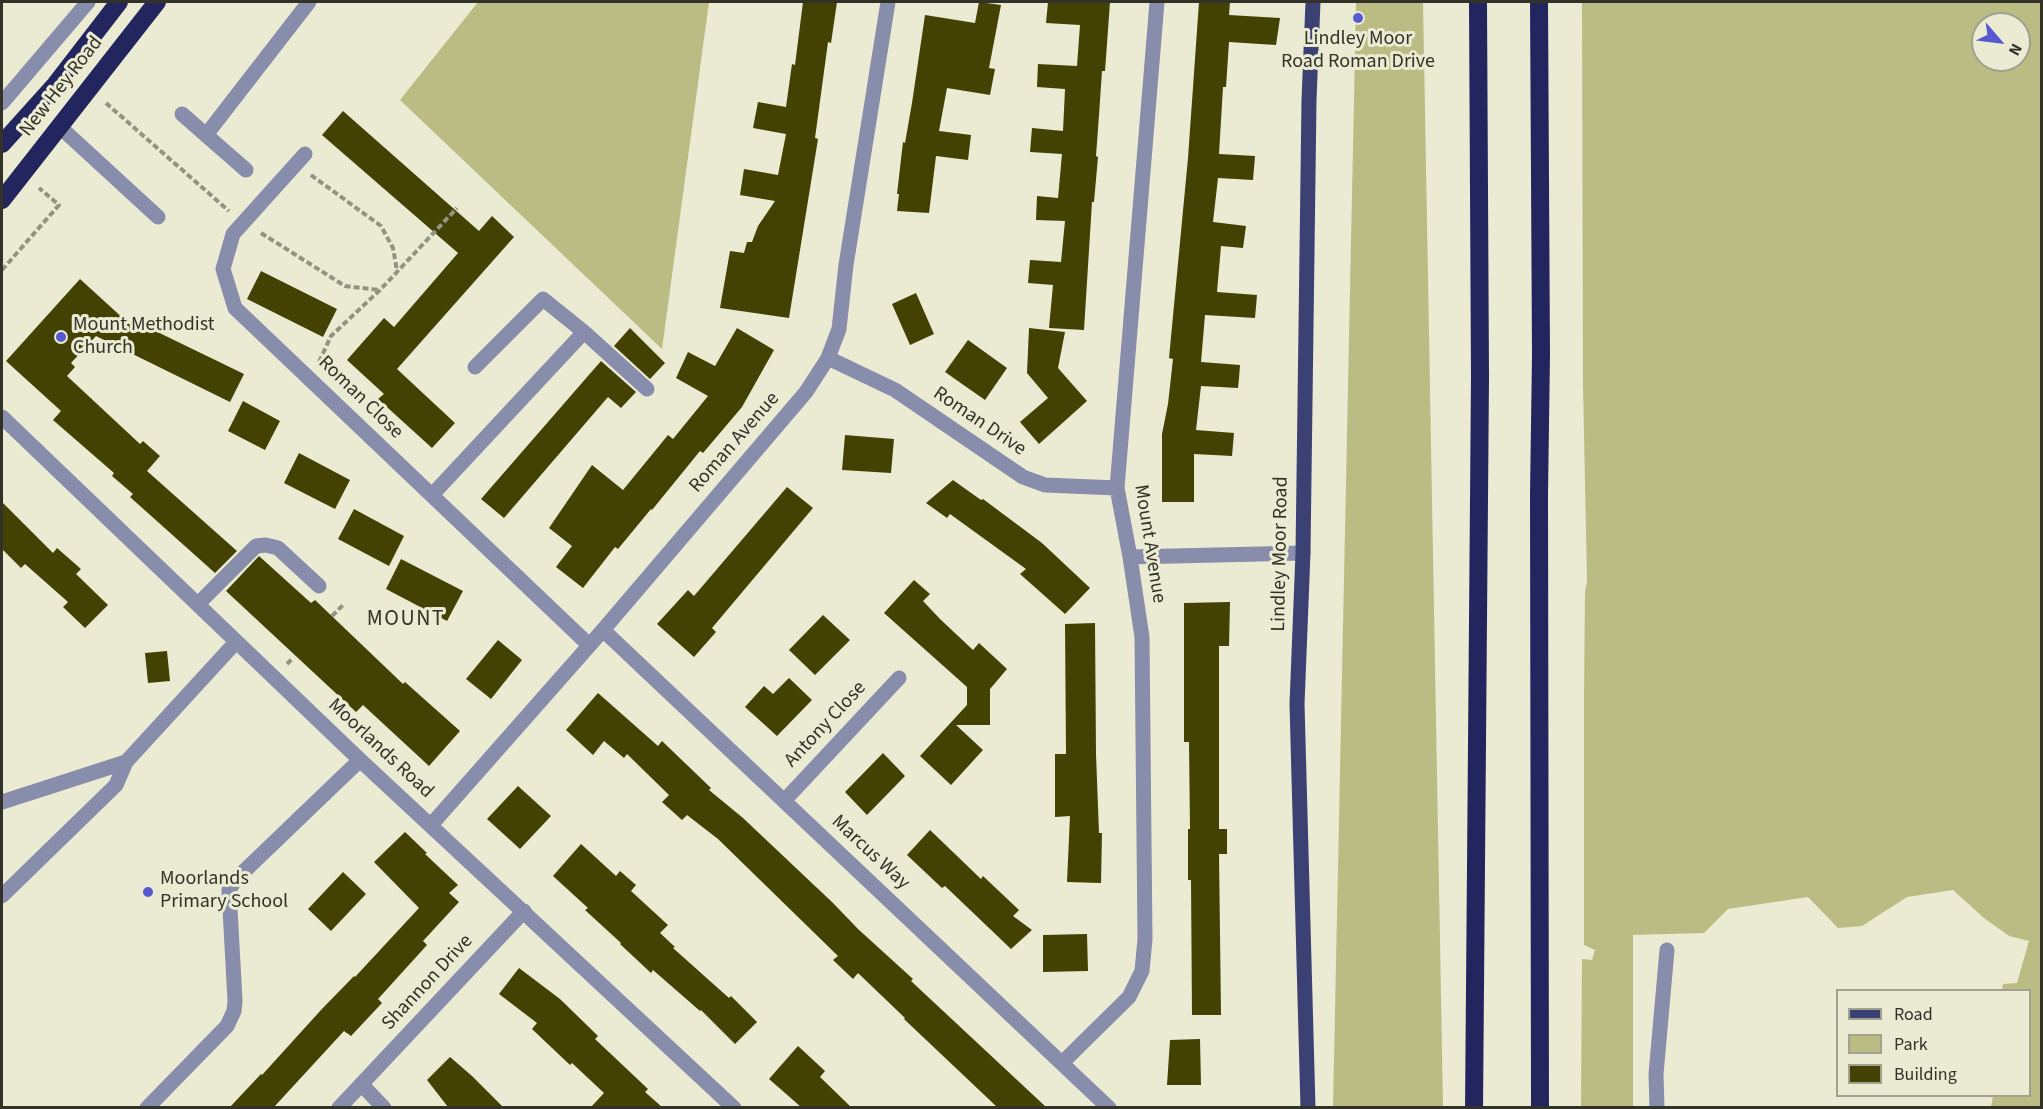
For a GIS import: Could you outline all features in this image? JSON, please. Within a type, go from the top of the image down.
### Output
[{"type":"highway","name":"New Hey Road","points":[[2,144],[55,85],[119,2]]},
{"type":"highway","name":"New Hey Road","points":[[2,200],[157,2]]},
{"type":"highway","points":[[1474,1107],[1480,377],[1478,2]]},
{"type":"highway","points":[[1539,2],[1540,1107]]},
{"type":"main road","name":"Lindley Moor Road","points":[[1308,1107],[1297,704],[1303,553],[1309,100],[1313,2]]},
{"type":"street","name":"New Hey Road","points":[[2,103],[88,2]]},
{"type":"street","points":[[206,135],[309,2]]},
{"type":"street","name":"Roman Avenue","points":[[431,825],[603,630],[806,392],[828,358],[839,329],[846,265],[888,2]]},
{"type":"street","name":"Mount Avenue","points":[[1062,1063],[1129,997],[1142,971],[1145,939],[1142,637],[1117,488],[1157,2]]},
{"type":"street","points":[[182,114],[246,170]]},
{"type":"street","points":[[60,127],[158,217]]},
{"type":"street","name":"Roman Close","points":[[300,159],[233,234],[223,269],[235,308],[589,645]]},
{"type":"street","points":[[475,367],[543,299],[584,332],[647,389]]},
{"type":"street","points":[[432,495],[584,332]]},
{"type":"street","name":"Roman Drive","points":[[828,358],[895,390],[1023,477],[1045,485],[1117,488]]},
{"type":"street","name":"Moorlands Road","points":[[2,417],[360,760],[734,1107]]},
{"type":"street","points":[[198,604],[256,546],[266,545],[278,548],[319,586]]},
{"type":"street","points":[[1130,557],[1303,553]]},
{"type":"street","name":"Marcus Way","points":[[603,630],[1109,1107]]},
{"type":"street","points":[[2,896],[116,785],[126,762],[236,642]]},
{"type":"street","name":"Antony Close","points":[[784,801],[899,678]]},
{"type":"street","points":[[147,1107],[227,1026],[234,1011],[229,890],[236,879],[360,760]]},
{"type":"street","points":[[2,802],[126,762]]},
{"type":"street","name":"Shannon Drive","points":[[339,1107],[524,911]]},
{"type":"street","points":[[1657,1107],[1656,1074],[1667,950]]},
{"type":"street","points":[[362,1084],[384,1107]]},
{"type":"path","points":[[89,89],[243,222],[345,286],[380,290]]},
{"type":"path","points":[[300,159],[381,226],[393,248],[397,271]]},
{"type":"path","points":[[2,270],[59,205]]},
{"type":"path","points":[[316,368],[331,336],[380,290],[457,208]]},
{"type":"path","points":[[332,616],[344,604]]},
{"type":"green space","points":[[478,2],[709,2],[662,349],[400,100]]},
{"type":"green space","points":[[1356,2],[1423,2],[1443,1107],[1333,1107]]},
{"type":"green space","points":[[1582,2],[2041,2],[2041,1107],[1991,1107],[1993,1097],[2031,1097],[2031,989],[2002,989],[2003,984],[2017,983],[2029,941],[2009,936],[1984,918],[1953,890],[1907,897],[1862,926],[1838,928],[1808,897],[1728,909],[1704,933],[1633,935],[1633,1107],[1581,1107],[1582,959],[1592,960],[1595,950],[1584,945],[1585,591],[1587,582],[1583,384]]},
{"type":"building","points":[[803,2],[837,2],[831,43],[828,42],[815,138],[818,139],[789,318],[720,308],[730,251],[744,253],[747,242],[752,242],[758,226],[775,201],[740,195],[744,169],[778,175],[786,134],[753,128],[758,102],[786,107],[792,64],[795,65]]},
{"type":"building","points":[[979,2],[1001,5],[989,68],[995,69],[990,95],[947,88],[939,131],[971,135],[968,160],[936,156],[929,213],[897,211],[903,142],[905,143],[925,15],[975,23]]},
{"type":"building","points":[[1048,2],[1110,2],[1105,71],[1102,71],[1096,156],[1098,157],[1094,202],[1092,202],[1084,330],[1049,328],[1053,285],[1028,283],[1030,260],[1061,262],[1065,221],[1036,220],[1037,196],[1058,198],[1062,154],[1030,152],[1032,128],[1063,131],[1065,89],[1037,87],[1038,64],[1077,66],[1080,25],[1046,23]]},
{"type":"building","points":[[1199,2],[1230,2],[1229,15],[1280,18],[1276,45],[1229,42],[1226,87],[1223,87],[1219,154],[1255,156],[1253,180],[1218,178],[1213,222],[1246,226],[1243,248],[1221,246],[1217,292],[1257,295],[1255,318],[1205,315],[1201,362],[1240,365],[1239,378],[1238,388],[1201,386],[1196,430],[1234,433],[1232,456],[1194,454],[1194,502],[1162,502],[1162,434],[1173,359],[1169,358],[1188,158]]},
{"type":"building","points":[[343,111],[479,231],[492,216],[514,237],[397,369],[455,423],[432,448],[378,399],[384,394],[347,360],[384,318],[394,327],[458,253],[322,135]]},
{"type":"building","points":[[261,271],[337,309],[323,337],[247,299]]},
{"type":"building","points":[[80,279],[137,331],[141,324],[244,374],[230,402],[96,336],[71,363],[75,367],[67,376],[140,444],[143,441],[160,456],[147,471],[237,551],[215,573],[130,497],[133,494],[112,476],[114,473],[53,420],[61,411],[6,361]]},
{"type":"building","points":[[916,293],[934,334],[910,345],[892,304]]},
{"type":"building","points":[[630,328],[665,363],[650,379],[614,346]]},
{"type":"building","points":[[737,328],[774,350],[742,407],[703,453],[700,451],[618,549],[615,547],[583,588],[556,567],[572,546],[549,528],[592,465],[623,490],[668,435],[673,439],[708,396],[676,378],[688,352],[715,366]]},
{"type":"building","points":[[1029,328],[1065,332],[1058,368],[1087,401],[1039,444],[1020,422],[1048,398],[1027,373]]},
{"type":"building","points":[[968,340],[1007,368],[985,400],[945,372]]},
{"type":"building","points":[[601,361],[636,392],[621,408],[608,397],[504,518],[481,499]]},
{"type":"building","points":[[243,401],[280,421],[265,450],[228,431]]},
{"type":"building","points":[[845,435],[894,439],[891,473],[842,470]]},
{"type":"building","points":[[299,453],[350,480],[335,509],[284,483]]},
{"type":"building","points":[[953,480],[981,500],[983,499],[1042,543],[1090,588],[1065,614],[1020,574],[1026,569],[950,514],[947,518],[926,503]]},
{"type":"building","points":[[787,487],[813,508],[712,628],[716,632],[694,657],[657,624],[688,590],[694,596]]},
{"type":"building","points":[[2,502],[53,553],[57,548],[81,569],[76,574],[108,605],[85,628],[63,607],[68,602],[25,564],[21,568],[2,549]]},
{"type":"building","points":[[354,509],[404,536],[389,566],[338,539]]},
{"type":"building","points":[[259,556],[311,603],[315,600],[403,684],[405,682],[460,731],[429,766],[363,705],[356,712],[226,591]]},
{"type":"building","points":[[401,559],[463,591],[447,621],[386,589]]},
{"type":"building","points":[[914,580],[930,594],[923,601],[940,619],[973,650],[979,643],[1007,669],[990,689],[990,725],[956,725],[983,750],[951,785],[920,756],[967,705],[967,687],[884,613]]},
{"type":"building","points":[[1230,602],[1229,646],[1219,646],[1219,829],[1227,829],[1227,854],[1219,854],[1221,1015],[1192,1015],[1191,880],[1188,880],[1189,742],[1184,742],[1184,603]]},
{"type":"building","points":[[823,615],[850,640],[815,675],[789,650]]},
{"type":"building","points":[[1095,623],[1096,754],[1099,833],[1102,833],[1101,883],[1067,882],[1070,816],[1055,817],[1055,754],[1066,754],[1065,624]]},
{"type":"building","points":[[498,640],[522,660],[491,699],[466,679]]},
{"type":"building","points":[[167,651],[170,681],[148,683],[145,653]]},
{"type":"building","points":[[789,678],[812,700],[777,736],[745,707],[764,686],[773,694]]},
{"type":"building","points":[[598,693],[658,746],[662,741],[711,788],[709,790],[743,818],[913,979],[911,981],[1046,1107],[997,1107],[858,973],[853,979],[833,960],[838,956],[718,839],[687,815],[682,820],[662,802],[669,795],[627,754],[624,758],[604,741],[593,755],[566,730]]},
{"type":"building","points":[[883,753],[905,776],[867,815],[845,792]]},
{"type":"building","points":[[518,786],[551,816],[520,849],[487,819]]},
{"type":"building","points":[[930,830],[981,879],[983,876],[1019,910],[1013,916],[1032,930],[1011,949],[945,886],[942,888],[907,855]]},
{"type":"building","points":[[405,832],[458,885],[449,893],[459,902],[423,941],[427,945],[378,999],[382,1003],[351,1036],[344,1031],[274,1107],[230,1107],[419,908],[374,862]]},
{"type":"building","points":[[581,844],[616,876],[620,871],[636,885],[631,891],[668,925],[660,933],[675,947],[673,948],[729,998],[731,996],[757,1022],[735,1044],[701,1010],[653,970],[651,973],[585,910],[588,908],[553,876]]},
{"type":"building","points":[[343,872],[366,894],[331,931],[308,909]]},
{"type":"building","points":[[1087,934],[1088,971],[1043,972],[1043,935]]},
{"type":"building","points":[[519,968],[560,999],[598,1036],[595,1039],[648,1089],[645,1092],[662,1107],[591,1107],[604,1093],[532,1029],[537,1023],[499,994]]},
{"type":"building","points":[[1200,1039],[1201,1085],[1167,1085],[1170,1040]]},
{"type":"building","points":[[798,1046],[825,1071],[820,1077],[851,1107],[801,1107],[769,1079]]},
{"type":"building","points":[[450,1057],[503,1107],[448,1107],[427,1080]]},
{"type":"place","name":"Lindley Moor Road Roman Drive","points":[[1358,18]]},
{"type":"place","name":"Mount Methodist Church","points":[[61,337]]},
{"type":"place","name":"Moorlands Primary School","points":[[148,892]]},
{"type":"district","name":"MOUNT","points":[[406,620]]}]
